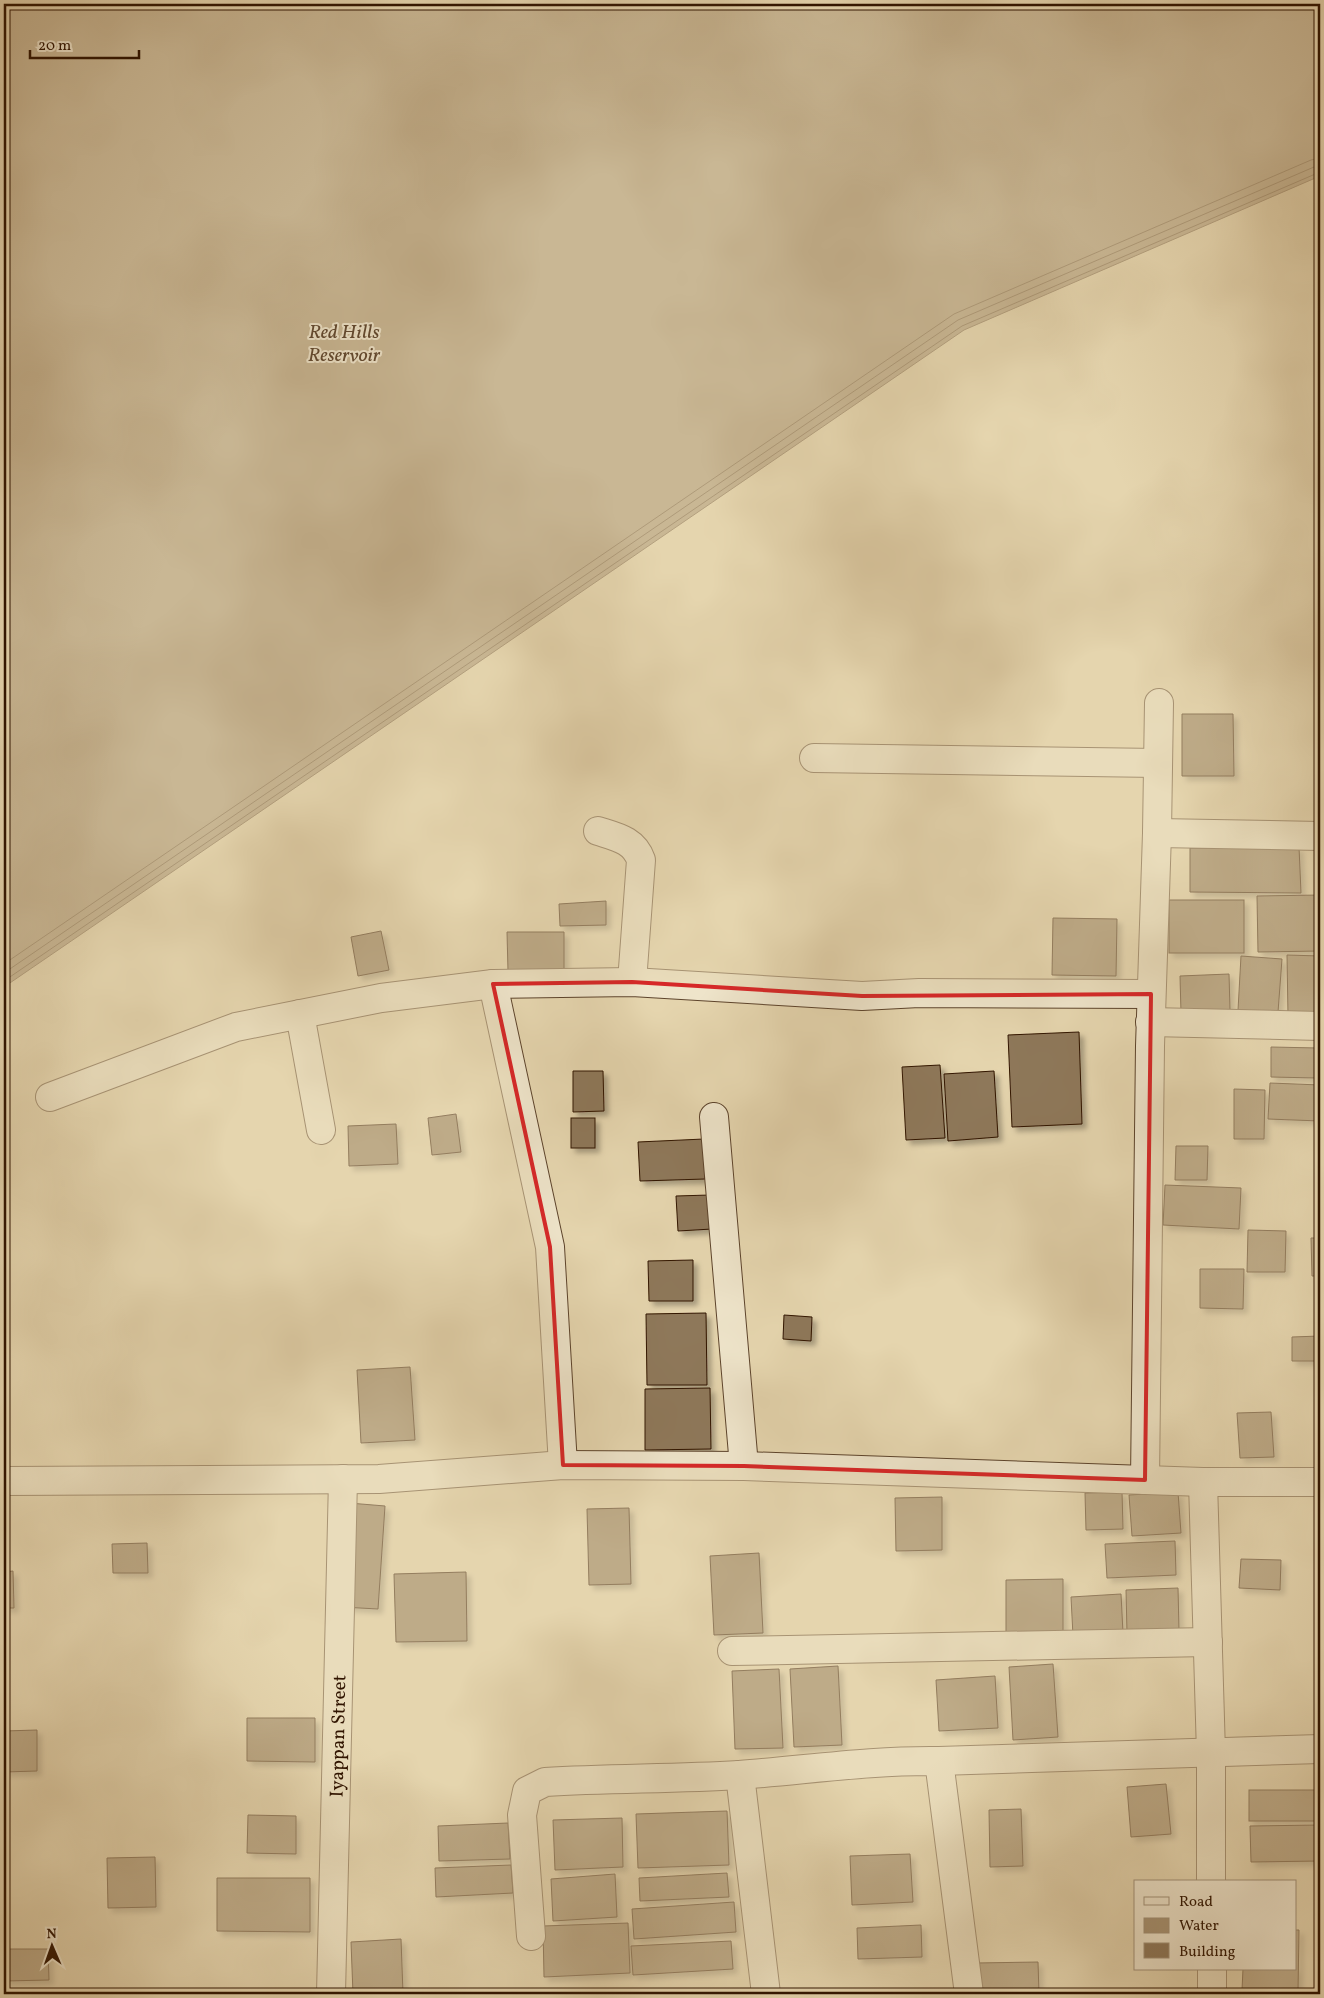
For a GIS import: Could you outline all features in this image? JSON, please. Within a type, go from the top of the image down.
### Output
[{"type":"street","points":[[1145,1480],[1150,1022],[1157,833],[1159,703]]},
{"type":"street","points":[[814,758],[1158,762]]},
{"type":"street","points":[[598,831],[622,839],[637,850],[641,860],[632,982]]},
{"type":"street","points":[[1157,833],[1320,836]]},
{"type":"street","points":[[50,1097],[236,1027],[381,998],[493,984],[632,982],[862,996],[919,993],[1151,994]]},
{"type":"street","points":[[493,984],[550,1247],[563,1465]]},
{"type":"street","points":[[300,1014],[322,1130]]},
{"type":"street","points":[[1150,1022],[1320,1026]]},
{"type":"street","points":[[714,1117],[744,1466]]},
{"type":"street","points":[[4,1481],[379,1479],[563,1465],[744,1466],[1203,1482],[1320,1482]]},
{"type":"street","name":"Iyappan Street","points":[[331,1994],[343,1479]]},
{"type":"street","points":[[1203,1482],[1211,1753],[1212,1880]]},
{"type":"street","points":[[732,1651],[1208,1642]]},
{"type":"street","points":[[531,1936],[522,1816],[527,1790],[545,1782],[740,1775],[887,1762],[1320,1750]]},
{"type":"street","points":[[939,1761],[969,1994]]},
{"type":"street","points":[[740,1775],[766,1994]]},
{"type":"street","points":[[1212,1970],[1212,1994]]},
{"type":"highlighted area","points":[[632,982],[862,996],[1151,994],[1145,1480],[744,1466],[563,1465],[550,1247],[493,984]]},
{"type":"water","name":"Red Hills Reservoir","points":[[4,4],[1320,4],[1320,176],[964,330],[4,987]]},
{"type":"building","points":[[1182,714],[1233,714],[1234,776],[1182,776]]},
{"type":"building","points":[[1299,847],[1301,893],[1190,892],[1190,848]]},
{"type":"building","points":[[1320,895],[1320,951],[1258,952],[1257,896]]},
{"type":"building","points":[[1169,900],[1244,900],[1244,953],[1169,953]]},
{"type":"building","points":[[606,901],[606,925],[560,926],[559,904]]},
{"type":"building","points":[[1053,918],[1117,919],[1116,976],[1052,975]]},
{"type":"building","points":[[381,931],[389,970],[358,976],[351,937]]},
{"type":"building","points":[[507,932],[564,932],[564,970],[508,971]]},
{"type":"building","points":[[1287,955],[1320,956],[1320,1017],[1288,1016]]},
{"type":"building","points":[[1241,956],[1282,959],[1278,1012],[1238,1010]]},
{"type":"building","points":[[1229,974],[1230,1010],[1181,1013],[1180,976]]},
{"type":"building","points":[[1079,1032],[1082,1124],[1012,1127],[1008,1035]]},
{"type":"building","points":[[1271,1047],[1318,1048],[1317,1078],[1271,1077]]},
{"type":"building","points":[[940,1065],[945,1138],[906,1140],[902,1067]]},
{"type":"building","points":[[573,1071],[603,1071],[604,1111],[573,1112]]},
{"type":"building","points":[[994,1071],[998,1137],[948,1141],[944,1074]]},
{"type":"building","points":[[1270,1083],[1320,1085],[1320,1121],[1268,1119]]},
{"type":"building","points":[[1234,1089],[1265,1090],[1264,1139],[1234,1139]]},
{"type":"building","points":[[456,1114],[461,1152],[432,1155],[428,1118]]},
{"type":"building","points":[[571,1118],[595,1118],[595,1148],[571,1148]]},
{"type":"building","points":[[396,1124],[398,1164],[349,1166],[348,1126]]},
{"type":"building","points":[[704,1139],[705,1179],[640,1181],[638,1142]]},
{"type":"building","points":[[1176,1146],[1208,1146],[1207,1180],[1175,1180]]},
{"type":"building","points":[[1165,1185],[1241,1188],[1239,1229],[1163,1225]]},
{"type":"building","points":[[710,1195],[712,1229],[678,1231],[676,1196]]},
{"type":"building","points":[[1248,1230],[1286,1231],[1285,1272],[1247,1272]]},
{"type":"building","points":[[1311,1238],[1320,1238],[1320,1276],[1312,1276]]},
{"type":"building","points":[[693,1260],[693,1301],[649,1301],[648,1261]]},
{"type":"building","points":[[1200,1269],[1244,1269],[1243,1309],[1200,1308]]},
{"type":"building","points":[[706,1313],[707,1385],[647,1385],[646,1314]]},
{"type":"building","points":[[784,1315],[812,1317],[811,1341],[783,1339]]},
{"type":"building","points":[[1320,1336],[1320,1361],[1292,1361],[1292,1337]]},
{"type":"building","points":[[410,1367],[415,1440],[361,1443],[357,1370]]},
{"type":"building","points":[[710,1388],[711,1449],[645,1450],[645,1389]]},
{"type":"building","points":[[1271,1412],[1274,1457],[1240,1458],[1237,1413]]},
{"type":"building","points":[[1122,1492],[1123,1529],[1086,1530],[1085,1493]]},
{"type":"building","points":[[1178,1492],[1181,1533],[1132,1536],[1129,1495]]},
{"type":"building","points":[[942,1497],[942,1550],[896,1551],[895,1498]]},
{"type":"building","points":[[349,1503],[385,1506],[378,1609],[342,1607]]},
{"type":"building","points":[[629,1508],[631,1584],[589,1585],[587,1509]]},
{"type":"building","points":[[1316,1520],[1320,1520],[1320,1586],[1318,1586]]},
{"type":"building","points":[[1175,1541],[1176,1575],[1107,1578],[1105,1544]]},
{"type":"building","points":[[147,1543],[148,1573],[113,1573],[112,1544]]},
{"type":"building","points":[[759,1553],[763,1633],[714,1635],[710,1556]]},
{"type":"building","points":[[1241,1559],[1281,1560],[1280,1590],[1239,1588]]},
{"type":"building","points":[[13,1571],[14,1608],[4,1608],[4,1572]]},
{"type":"building","points":[[466,1572],[467,1641],[396,1642],[394,1574]]},
{"type":"building","points":[[1063,1579],[1063,1634],[1006,1634],[1006,1580]]},
{"type":"building","points":[[1178,1588],[1179,1631],[1127,1633],[1126,1590]]},
{"type":"building","points":[[1121,1594],[1123,1633],[1073,1636],[1071,1597]]},
{"type":"building","points":[[1053,1664],[1058,1737],[1013,1740],[1009,1667]]},
{"type":"building","points":[[838,1666],[842,1745],[794,1747],[790,1669]]},
{"type":"building","points":[[779,1669],[783,1748],[735,1749],[732,1671]]},
{"type":"building","points":[[995,1676],[998,1728],[939,1731],[936,1680]]},
{"type":"building","points":[[247,1718],[315,1718],[315,1762],[247,1761]]},
{"type":"building","points":[[37,1730],[37,1771],[4,1772],[4,1731]]},
{"type":"building","points":[[1166,1784],[1171,1834],[1131,1837],[1127,1787]]},
{"type":"building","points":[[1249,1790],[1320,1790],[1320,1821],[1249,1821]]},
{"type":"building","points":[[1021,1809],[1023,1866],[990,1867],[989,1810]]},
{"type":"building","points":[[727,1811],[729,1865],[638,1868],[636,1814]]},
{"type":"building","points":[[248,1815],[296,1816],[296,1854],[247,1853]]},
{"type":"building","points":[[622,1818],[623,1867],[555,1870],[553,1820]]},
{"type":"building","points":[[508,1823],[510,1859],[439,1861],[438,1826]]},
{"type":"building","points":[[1320,1825],[1320,1861],[1251,1862],[1250,1826]]},
{"type":"building","points":[[910,1854],[913,1902],[852,1905],[850,1856]]},
{"type":"building","points":[[155,1857],[156,1907],[108,1908],[107,1858]]},
{"type":"building","points":[[511,1865],[513,1893],[436,1897],[435,1868]]},
{"type":"building","points":[[727,1873],[729,1897],[640,1901],[639,1878]]},
{"type":"building","points":[[615,1874],[617,1917],[553,1921],[551,1879]]},
{"type":"building","points":[[217,1878],[310,1878],[310,1932],[217,1931]]},
{"type":"building","points":[[734,1902],[736,1932],[634,1939],[632,1909]]},
{"type":"building","points":[[628,1923],[630,1973],[544,1977],[543,1926]]},
{"type":"building","points":[[921,1925],[922,1957],[858,1959],[857,1928]]},
{"type":"building","points":[[1296,1930],[1299,1930],[1298,1991],[1242,1990],[1243,1970],[1296,1970]]},
{"type":"building","points":[[401,1939],[403,1994],[353,1994],[351,1942]]},
{"type":"building","points":[[731,1941],[733,1969],[633,1975],[631,1946]]},
{"type":"building","points":[[4,1949],[48,1949],[49,1980],[4,1981]]},
{"type":"building","points":[[1038,1962],[1039,1994],[977,1994],[976,1963]]},
{"type":"building","points":[[743,1991],[743,1994],[696,1994]]}]
